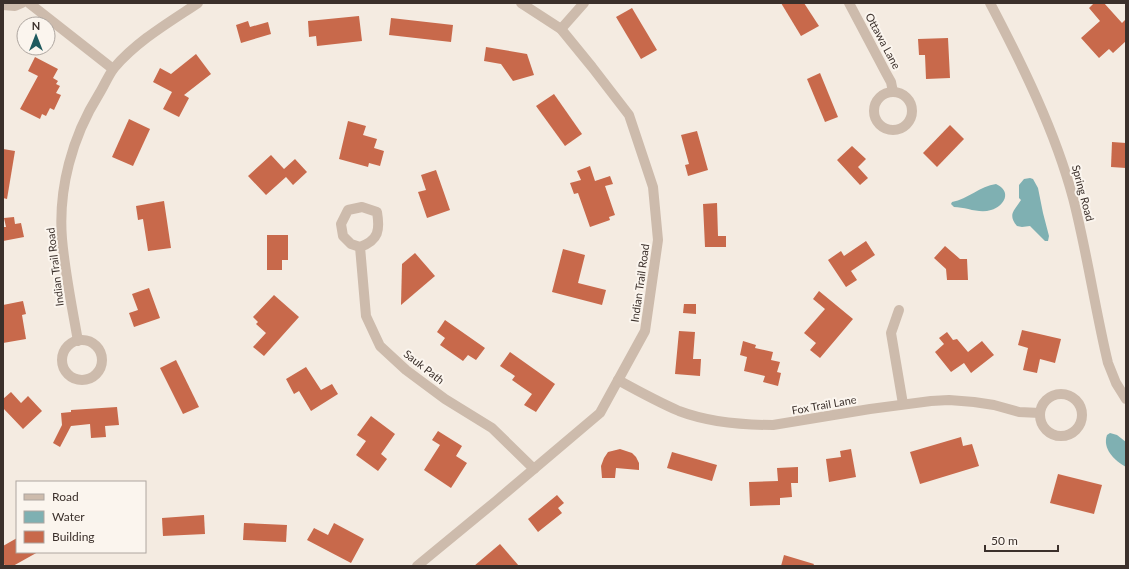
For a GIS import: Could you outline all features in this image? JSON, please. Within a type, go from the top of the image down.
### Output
[{"type":"street","points":[[3,5],[9,7],[22,3]]},
{"type":"street","points":[[29,3],[113,69]]},
{"type":"street","name":"Indian Trail Road","points":[[78,341],[62,238],[62,212],[66,170],[81,128],[91,106],[113,69],[142,40],[198,3]]},
{"type":"street","name":"Indian Trail Road","points":[[417,566],[600,413],[645,330],[658,240],[653,187],[629,116],[561,29],[521,3]]},
{"type":"street","points":[[561,29],[584,3]]},
{"type":"street","name":"Ottawa Lane","points":[[849,3],[891,82],[893,92]]},
{"type":"street","name":"Spring Road","points":[[990,3],[1047,122],[1064,169],[1079,224],[1108,364],[1116,383],[1126,399]]},
{"type":"street","name":"Sauk Path","points":[[360,247],[366,316],[380,346],[406,370],[445,399],[492,428],[534,469]]},
{"type":"street","points":[[899,310],[891,333],[903,404]]},
{"type":"street","name":"Fox Trail Lane","points":[[618,380],[679,411],[726,423],[773,425],[903,404],[954,400],[994,405],[1019,412],[1040,414]]},
{"type":"street","points":[[1064,394],[1071,396],[1076,400],[1081,406],[1083,412],[1082,419],[1075,431],[1068,435],[1061,436],[1055,435],[1044,426],[1040,414],[1045,401],[1051,397],[1064,394]]},
{"type":"water","points":[[1024,179],[1033,179],[1038,188],[1049,236],[1048,241],[1045,241],[1030,226],[1017,226],[1012,215],[1014,209],[1021,200],[1019,198],[1019,185]]},
{"type":"water","points":[[996,184],[1004,190],[1005,198],[996,208],[986,211],[977,211],[954,207],[951,204],[952,202],[985,187]]},
{"type":"water","points":[[1110,433],[1117,435],[1126,442],[1126,467],[1114,458],[1108,450],[1106,440],[1107,435]]},
{"type":"building","points":[[781,3],[804,3],[819,26],[801,36]]},
{"type":"building","points":[[1094,3],[1104,3],[1122,23],[1126,19],[1126,41],[1113,53],[1109,49],[1099,58],[1081,38],[1100,21],[1089,8]]},
{"type":"building","points":[[632,8],[657,50],[641,59],[616,17]]},
{"type":"building","points":[[359,16],[362,41],[317,46],[316,36],[309,37],[308,21]]},
{"type":"building","points":[[391,18],[453,25],[451,42],[389,35]]},
{"type":"building","points":[[248,21],[250,27],[268,22],[271,34],[241,43],[236,25]]},
{"type":"building","points":[[948,38],[950,78],[926,79],[925,55],[919,55],[918,39]]},
{"type":"building","points":[[486,47],[527,54],[534,75],[513,81],[501,64],[484,61]]},
{"type":"building","points":[[196,54],[211,74],[184,95],[189,98],[179,117],[163,109],[172,92],[153,82],[160,68],[171,74]]},
{"type":"building","points":[[35,57],[58,69],[53,78],[58,81],[56,84],[60,86],[56,93],[61,95],[54,110],[50,108],[46,116],[42,114],[40,119],[20,109],[38,76],[28,71]]},
{"type":"building","points":[[820,73],[838,117],[825,122],[807,79]]},
{"type":"building","points":[[554,94],[582,134],[565,146],[536,106]]},
{"type":"building","points":[[129,119],[150,129],[133,166],[112,157]]},
{"type":"building","points":[[348,121],[366,126],[363,135],[377,139],[374,148],[384,151],[380,166],[369,163],[368,167],[339,159]]},
{"type":"building","points":[[950,125],[964,139],[937,167],[923,153]]},
{"type":"building","points":[[697,131],[708,170],[688,176],[685,165],[689,164],[681,135]]},
{"type":"building","points":[[1112,142],[1126,143],[1126,168],[1111,167]]},
{"type":"building","points":[[852,146],[866,159],[858,167],[868,178],[860,185],[837,160]]},
{"type":"building","points":[[3,149],[15,151],[7,199],[3,198]]},
{"type":"building","points":[[271,155],[284,169],[295,159],[307,172],[293,185],[286,177],[266,195],[248,176]]},
{"type":"building","points":[[590,166],[595,181],[610,176],[613,184],[605,186],[615,215],[609,217],[610,220],[590,227],[578,193],[574,194],[570,183],[581,180],[577,171]]},
{"type":"building","points":[[436,170],[450,210],[427,218],[418,192],[426,190],[421,175]]},
{"type":"building","points":[[164,201],[171,248],[148,251],[143,219],[138,220],[136,206]]},
{"type":"building","points":[[717,203],[718,236],[726,236],[726,247],[705,247],[703,204]]},
{"type":"building","points":[[14,217],[15,224],[21,223],[24,237],[3,241],[3,227],[6,227],[4,218]]},
{"type":"building","points":[[267,235],[288,235],[288,260],[282,260],[282,270],[267,270]]},
{"type":"building","points":[[866,241],[875,255],[851,271],[857,280],[846,287],[828,260],[841,251],[844,256]]},
{"type":"building","points":[[945,246],[960,259],[967,259],[968,280],[947,280],[946,269],[934,258]]},
{"type":"building","points":[[563,249],[585,255],[578,283],[606,290],[602,305],[552,292]]},
{"type":"building","points":[[415,253],[435,276],[401,305],[402,264]]},
{"type":"building","points":[[149,288],[160,318],[134,327],[129,313],[138,310],[132,294]]},
{"type":"building","points":[[819,291],[853,319],[820,358],[810,350],[816,343],[804,333],[825,309],[813,299]]},
{"type":"building","points":[[274,295],[299,317],[264,356],[253,347],[266,333],[256,324],[258,322],[253,317]]},
{"type":"building","points":[[23,301],[26,314],[22,315],[26,339],[3,343],[3,305]]},
{"type":"building","points":[[684,304],[696,304],[696,314],[683,313]]},
{"type":"building","points":[[445,320],[485,348],[476,360],[468,355],[463,361],[440,345],[445,338],[437,332]]},
{"type":"building","points":[[1022,330],[1061,339],[1055,363],[1040,359],[1037,373],[1023,370],[1028,348],[1018,345]]},
{"type":"building","points":[[679,331],[695,332],[693,359],[701,359],[700,376],[675,374]]},
{"type":"building","points":[[947,332],[953,340],[957,339],[968,352],[982,341],[994,355],[971,373],[964,363],[951,372],[935,352],[944,344],[939,338]]},
{"type":"building","points":[[743,341],[756,345],[755,348],[773,352],[771,360],[780,362],[777,372],[781,373],[778,386],[763,382],[765,376],[744,371],[747,357],[740,355]]},
{"type":"building","points":[[510,352],[555,384],[536,412],[524,405],[532,394],[512,380],[515,376],[500,366]]},
{"type":"building","points":[[176,360],[199,407],[183,414],[160,368]]},
{"type":"building","points":[[306,367],[321,390],[332,384],[338,394],[311,411],[299,391],[294,394],[286,379]]},
{"type":"building","points":[[11,392],[21,403],[28,396],[42,411],[23,429],[3,408],[3,399]]},
{"type":"building","points":[[117,407],[119,425],[105,426],[106,437],[91,438],[90,424],[71,426],[60,447],[53,443],[62,425],[61,413],[71,412],[71,410]]},
{"type":"building","points":[[371,416],[395,434],[381,454],[387,459],[378,471],[356,455],[366,441],[357,435]]},
{"type":"building","points":[[438,431],[462,446],[456,456],[467,463],[451,488],[424,470],[440,445],[432,440]]},
{"type":"building","points":[[961,437],[963,446],[972,444],[979,466],[920,484],[910,452]]},
{"type":"building","points":[[620,449],[632,453],[636,457],[639,463],[639,470],[616,468],[615,478],[602,478],[601,466],[604,458],[608,452]]},
{"type":"building","points":[[851,449],[856,477],[829,482],[826,459],[841,457],[840,451]]},
{"type":"building","points":[[672,452],[717,465],[712,481],[667,468]]},
{"type":"building","points":[[798,467],[798,483],[791,483],[792,497],[780,498],[780,505],[750,506],[749,482],[778,481],[777,468]]},
{"type":"building","points":[[1058,474],[1102,485],[1094,514],[1050,503]]},
{"type":"building","points":[[557,495],[564,503],[558,508],[562,513],[538,532],[528,519]]},
{"type":"building","points":[[204,515],[205,534],[163,536],[162,518]]},
{"type":"building","points":[[244,523],[287,525],[286,542],[243,540]]},
{"type":"building","points":[[334,523],[364,539],[351,563],[307,540],[314,528],[328,535]]},
{"type":"building","points":[[16,539],[16,553],[36,553],[13,566],[5,566],[3,562],[3,546]]},
{"type":"building","points":[[500,544],[519,566],[474,566]]},
{"type":"building","points":[[784,555],[814,564],[813,566],[781,566]]}]
